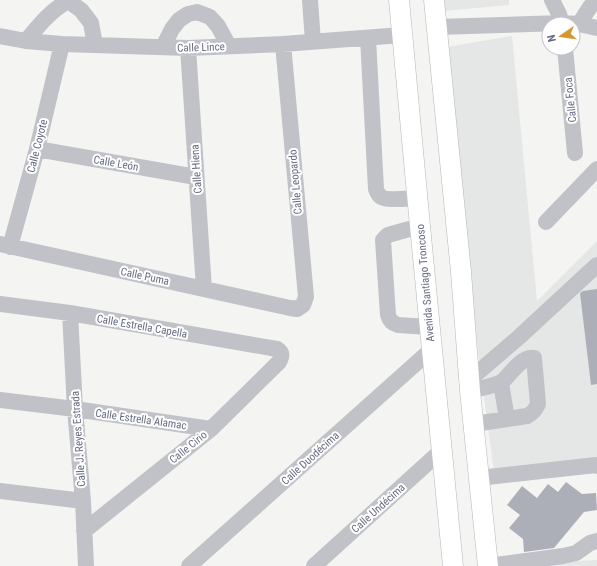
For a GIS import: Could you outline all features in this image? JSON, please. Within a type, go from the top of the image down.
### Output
[{"type":"main road","name":"Avenida Santiago Troncoso","points":[[399,0],[429,327],[442,450],[449,563]]},
{"type":"main road","points":[[434,0],[461,272],[478,478],[488,566]]},
{"type":"street","points":[[310,0],[313,42]]},
{"type":"street","points":[[552,0],[560,16]]},
{"type":"street","points":[[581,20],[597,0]]},
{"type":"street","points":[[26,41],[49,15],[58,7],[69,1],[81,10],[91,23],[95,46]]},
{"type":"street","points":[[163,47],[179,20],[197,6],[218,26],[229,46]]},
{"type":"street","points":[[437,27],[541,24]]},
{"type":"street","points":[[581,25],[597,28]]},
{"type":"street","name":"Calle Lince","points":[[0,36],[26,41],[62,44],[188,48],[283,44],[402,35]]},
{"type":"street","points":[[368,38],[376,189],[382,198],[417,198]]},
{"type":"street","name":"Calle Coyote","points":[[5,246],[36,149],[62,44]]},
{"type":"street","name":"Calle Leopardo","points":[[283,44],[306,297],[303,305],[297,309],[290,308]]},
{"type":"street","name":"Calle Hiena","points":[[188,48],[204,289]]},
{"type":"street","name":"Calle Foca","points":[[566,56],[575,153]]},
{"type":"street","name":"Calle León","points":[[36,149],[196,177]]},
{"type":"street","points":[[546,222],[597,169]]},
{"type":"street","points":[[420,226],[388,235],[384,240],[388,315],[393,323],[398,325],[429,327]]},
{"type":"street","name":"Calle Puma","points":[[5,246],[290,308]]},
{"type":"street","points":[[470,385],[597,265]]},
{"type":"street","name":"Calle Estrella Capella","points":[[0,304],[70,313],[277,349],[282,354]]},
{"type":"street","name":"Calle J. Reyes Estrada","points":[[70,313],[86,566]]},
{"type":"street","name":"Calle Duodécima","points":[[189,566],[432,350]]},
{"type":"street","name":"Calle Cirio","points":[[84,531],[211,429],[279,362],[282,354]]},
{"type":"street","points":[[470,385],[501,383],[521,362],[532,357],[534,358],[538,404],[532,414],[474,424]]},
{"type":"street","points":[[501,383],[507,419]]},
{"type":"street","name":"Calle Estrella Alamac","points":[[0,400],[75,409],[211,429]]},
{"type":"street","name":"Calle Undécima","points":[[314,566],[442,450]]},
{"type":"street","points":[[478,478],[597,466]]},
{"type":"street","points":[[0,491],[83,501]]},
{"type":"street","points":[[488,566],[563,556],[576,553],[590,543],[597,541]]},
{"type":"shaded area","points":[[443,0],[509,0],[509,5],[444,11]]},
{"type":"shaded area","points":[[512,36],[537,301],[597,241],[597,461],[494,472],[479,360],[447,47]]},
{"type":"shaded area","points":[[597,560],[597,566],[504,565]]},
{"type":"building","points":[[597,289],[597,384],[591,385],[580,293],[583,291]]},
{"type":"building","points":[[566,482],[582,494],[596,493],[597,510],[584,512],[554,548],[524,552],[523,539],[509,528],[520,515],[507,505],[522,486],[537,498],[548,484],[558,492]]}]
